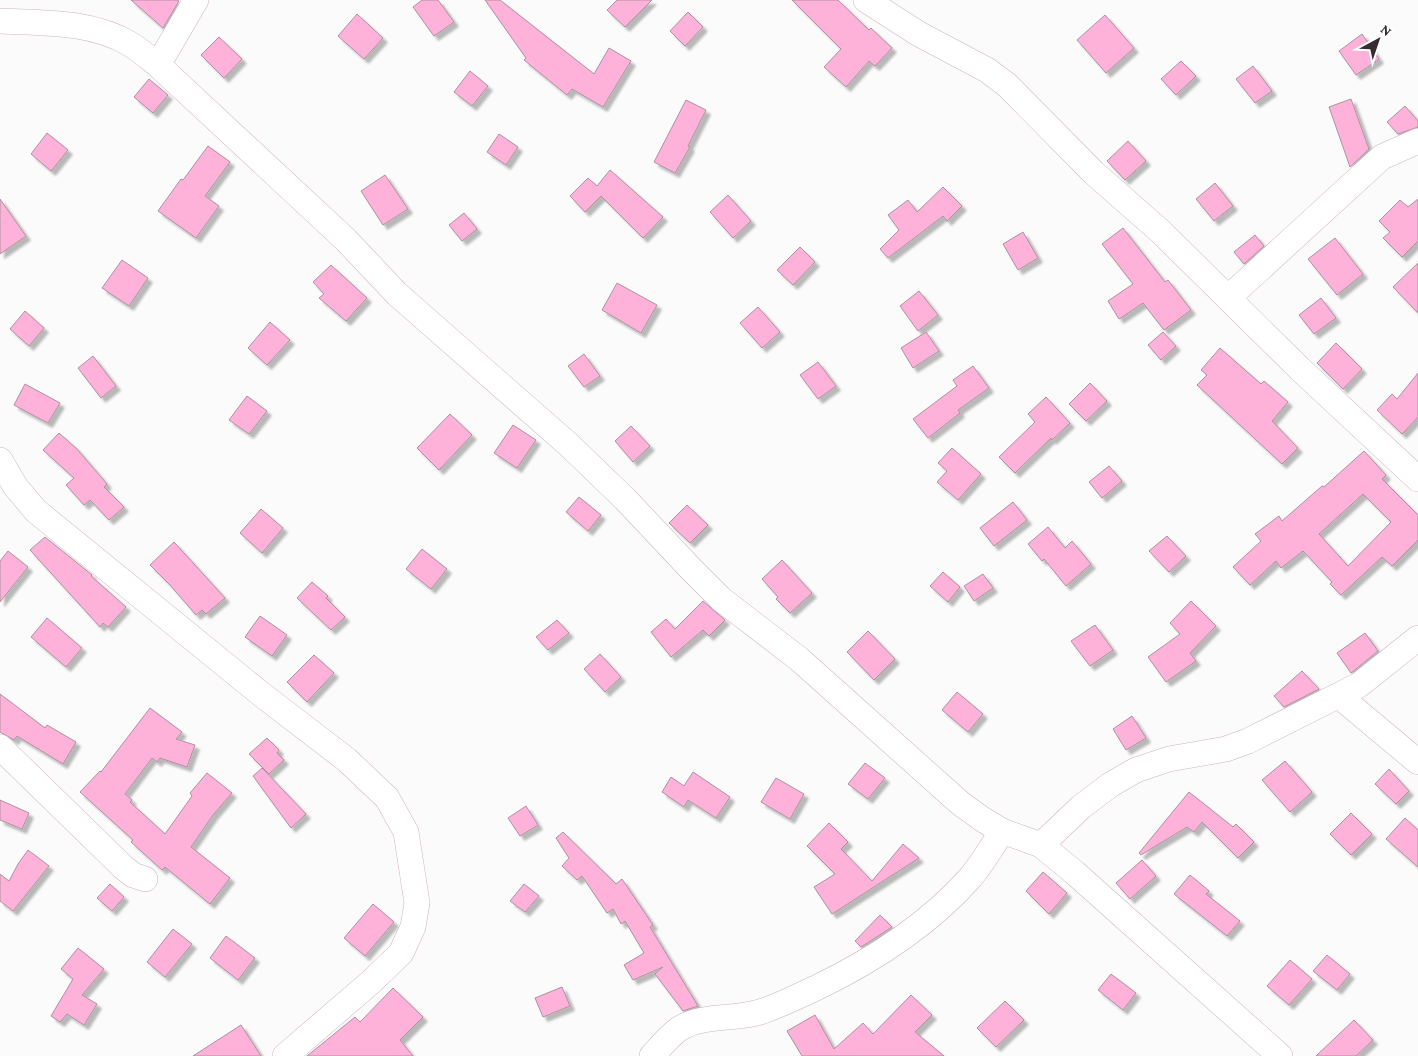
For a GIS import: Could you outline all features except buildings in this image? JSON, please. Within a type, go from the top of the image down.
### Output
[{"type":"street","points":[[158,65],[196,0]]},
{"type":"street","points":[[866,0],[919,34],[987,70],[1007,85],[1094,173],[1160,230],[1301,370],[1418,479]]},
{"type":"street","points":[[0,21],[72,25],[101,31],[129,44],[158,65],[346,240],[397,294],[569,445],[626,500],[721,598],[799,659],[960,802],[982,819],[1002,831],[1041,845],[1075,873],[1280,1056]]},
{"type":"street","points":[[1228,298],[1382,157],[1418,141]]},
{"type":"street","points":[[0,460],[15,486],[36,511],[260,694],[347,760],[387,798],[406,832],[417,903],[414,927],[401,953],[371,982],[285,1056]]},
{"type":"street","points":[[1041,845],[1103,790],[1136,770],[1169,759],[1226,749],[1248,741],[1359,685],[1418,638]]},
{"type":"street","points":[[1339,696],[1418,762]]},
{"type":"street","points":[[0,747],[123,867],[133,875],[145,878]]},
{"type":"street","points":[[652,1056],[679,1029],[697,1022],[737,1017],[782,1004],[849,972],[898,941],[945,903],[970,878],[989,853],[1002,831]]}]
